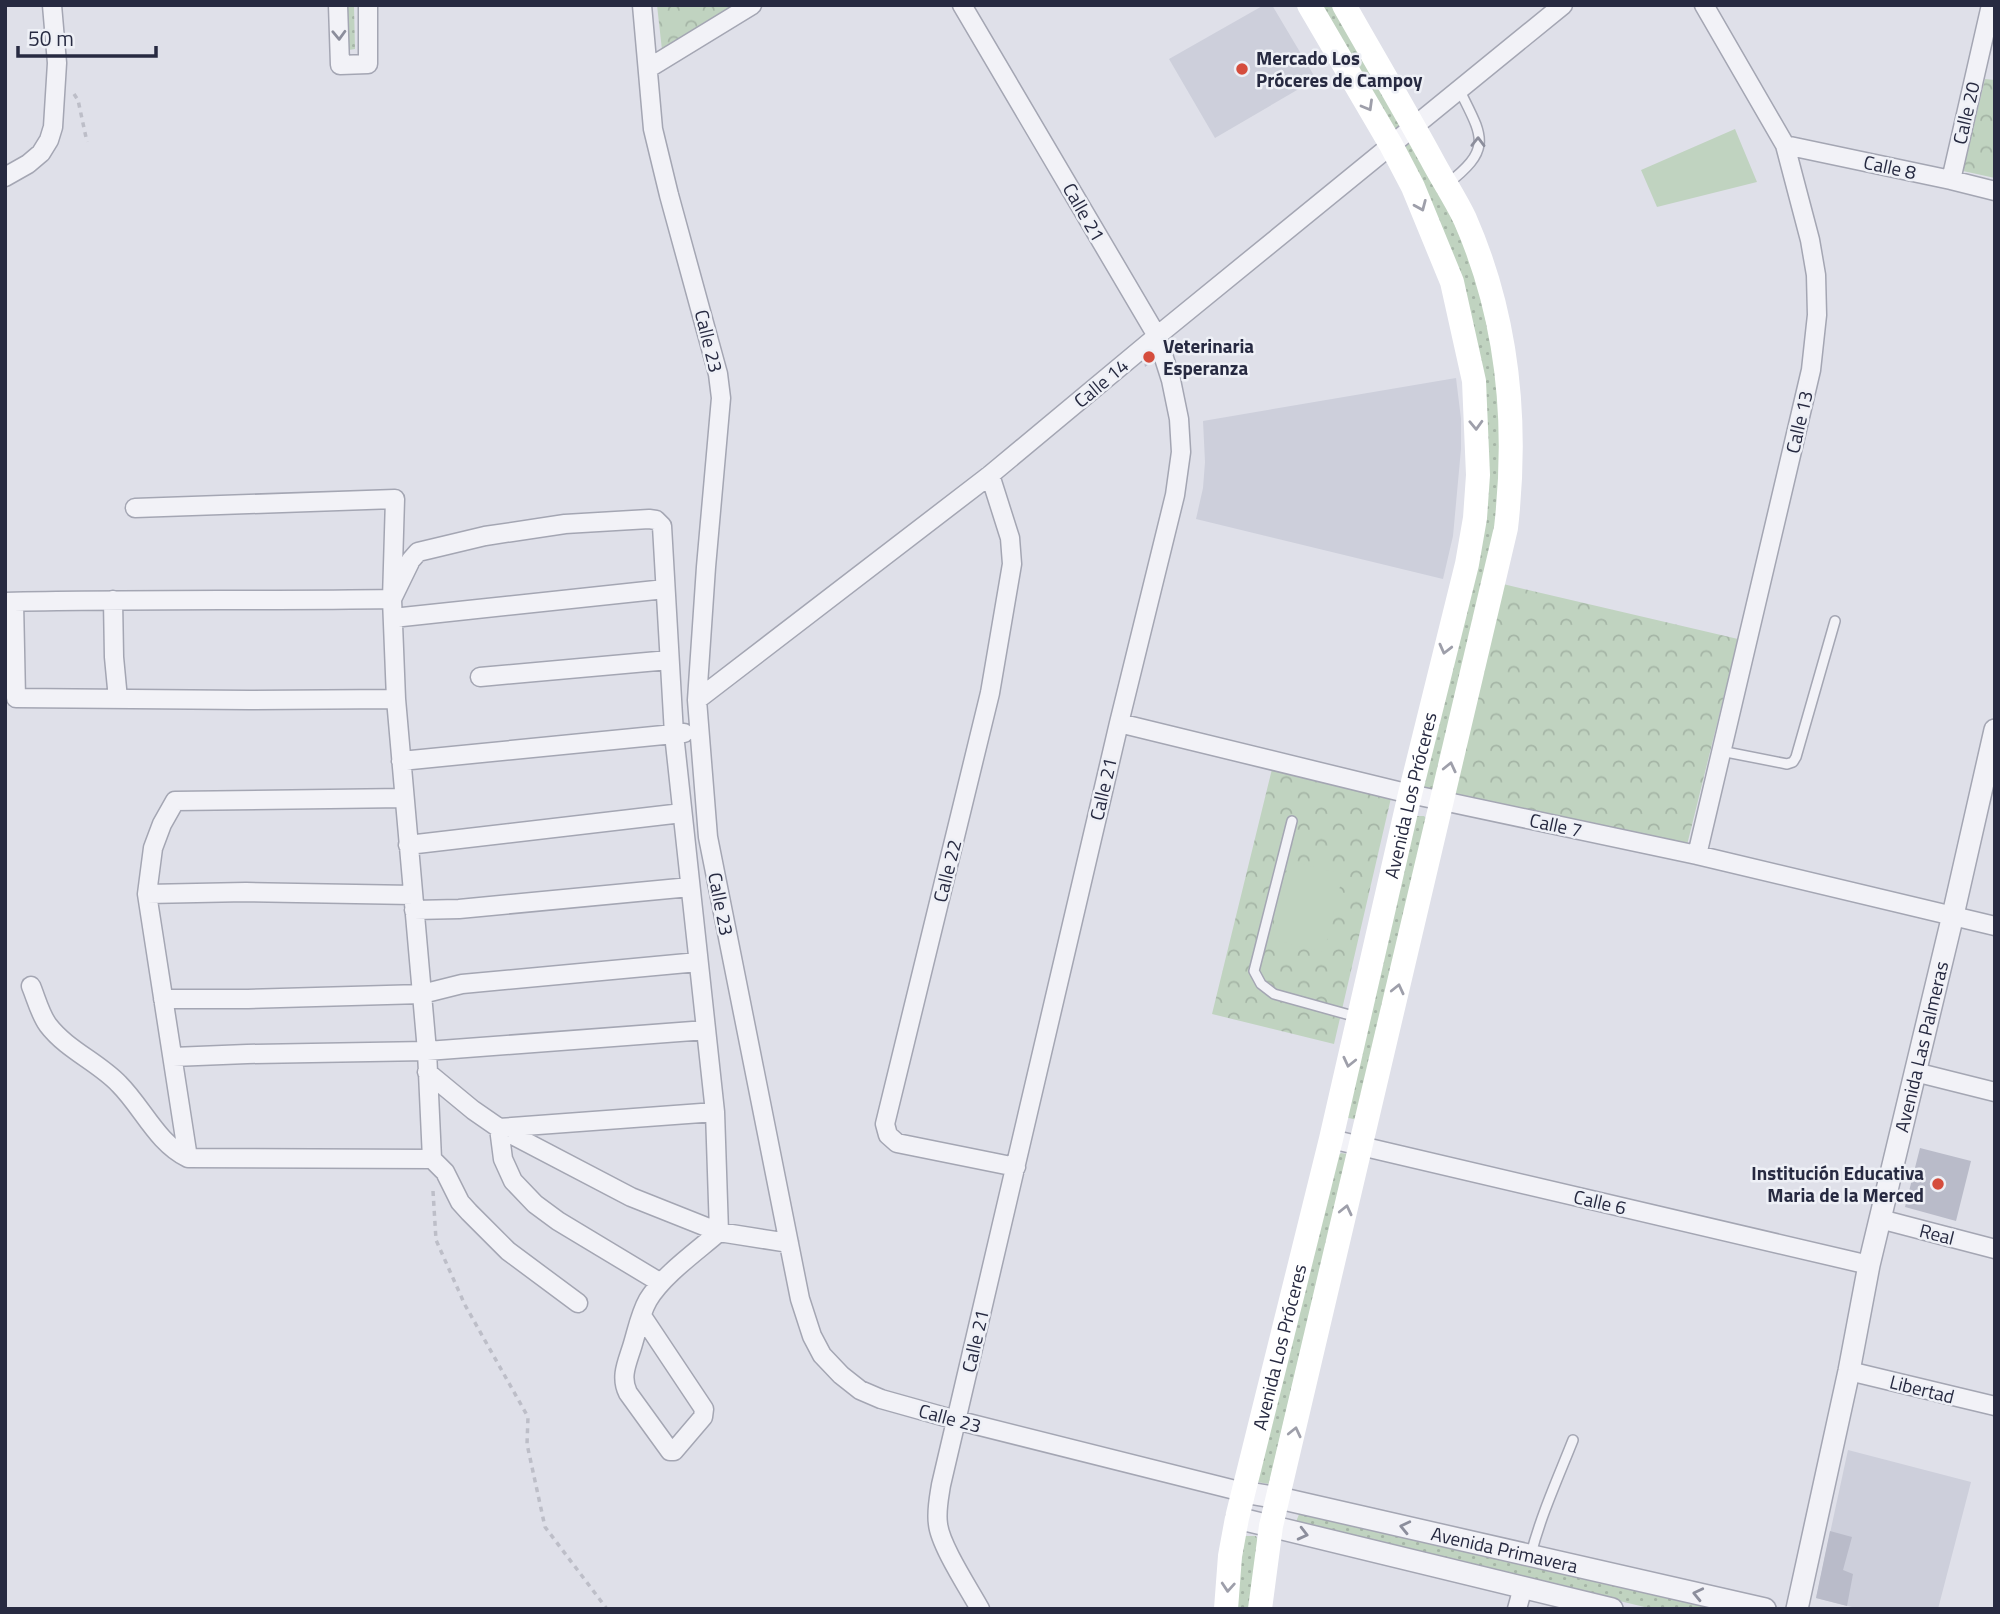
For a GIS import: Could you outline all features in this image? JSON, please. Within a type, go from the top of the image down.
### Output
[{"type":"main road","name":"Avenida Los Próceres","points":[[1226,1609],[1230,1556],[1237,1518],[1331,1139],[1410,794],[1467,564],[1475,518],[1478,475],[1474,380],[1452,282],[1413,187],[1308,5]]},
{"type":"main road","name":"Avenida Los Próceres","points":[[1260,1609],[1271,1526],[1506,528],[1511,472],[1511,412],[1496,315],[1464,218],[1343,5]]},
{"type":"street","points":[[5,177],[41,153],[53,127],[57,63],[52,5]]},
{"type":"street","points":[[338,5],[340,65],[368,64],[368,5]]},
{"type":"street","name":"Calle 23","points":[[642,5],[653,129],[718,374],[721,398],[697,700],[708,837],[800,1299],[812,1336],[822,1354],[841,1375],[859,1390],[881,1399],[1243,1492]]},
{"type":"street","points":[[649,68],[752,5]]},
{"type":"street","name":"Calle 21","points":[[962,5],[1157,336],[1171,380],[1179,419],[1181,452],[1175,495],[941,1485],[938,1525],[943,1541],[980,1609]]},
{"type":"street","name":"Calle 14","points":[[697,700],[990,475],[1563,5]]},
{"type":"street","name":"Calle 13","points":[[1697,855],[1811,370],[1817,315],[1816,275],[1810,240],[1785,145],[1704,5]]},
{"type":"street","name":"Calle 20","points":[[1951,180],[1991,5]]},
{"type":"street","name":"Calle 8","points":[[1785,145],[1995,191]]},
{"type":"street","name":"Calle 22","points":[[990,475],[1010,538],[1012,564],[989,694],[885,1124],[888,1135],[897,1143],[1017,1167]]},
{"type":"street","points":[[135,508],[395,499],[392,599],[396,699],[427,1051],[432,1159],[444,1172],[460,1202],[508,1251],[578,1303]]},
{"type":"street","points":[[392,599],[411,560],[418,552],[485,536],[565,524],[649,519],[656,520],[662,526],[674,734],[715,1112],[719,1233]]},
{"type":"street","points":[[393,618],[665,589]]},
{"type":"street","points":[[392,599],[10,602],[16,698],[396,699]]},
{"type":"street","points":[[113,600],[118,699]]},
{"type":"street","points":[[480,677],[669,660]]},
{"type":"street","name":"Calle 7","points":[[1119,723],[1410,794],[1697,855],[1995,926]]},
{"type":"street","name":"Avenida Las Palmeras","points":[[1797,1609],[1849,1371],[1869,1265],[1991,760],[1995,730]]},
{"type":"street","points":[[401,761],[698,732]]},
{"type":"street","points":[[188,1158],[148,894],[153,848],[175,801],[404,798]]},
{"type":"street","points":[[408,845],[682,813]]},
{"type":"street","points":[[148,894],[246,892],[413,902],[459,909],[690,887]]},
{"type":"street","points":[[163,999],[422,994],[462,984],[698,962]]},
{"type":"street","points":[[30,986],[48,1024],[65,1042],[119,1083],[167,1144],[188,1158],[432,1159]]},
{"type":"street","points":[[173,1057],[427,1051],[706,1030]]},
{"type":"street","points":[[427,1072],[499,1128],[631,1197],[719,1233],[789,1243]]},
{"type":"street","points":[[1915,1072],[1995,1091]]},
{"type":"street","points":[[499,1128],[715,1112]]},
{"type":"street","points":[[499,1128],[503,1159],[513,1181],[536,1204],[558,1221],[661,1283]]},
{"type":"street","name":"Calle 6","points":[[1331,1139],[1869,1265]]},
{"type":"street","name":"Real","points":[[1880,1219],[1995,1249]]},
{"type":"street","points":[[642,1316],[704,1409],[703,1417],[674,1451],[670,1451],[628,1393],[624,1384],[624,1372],[642,1316],[648,1300],[661,1283],[719,1233]]},
{"type":"street","name":"Libertad","points":[[1849,1371],[1995,1406]]},
{"type":"street","name":"Avenida Primavera","points":[[1243,1492],[1765,1609]]},
{"type":"street","name":"Avenida Primavera","points":[[1237,1518],[1612,1609]]},
{"type":"street","points":[[1517,1609],[1523,1587]]},
{"type":"lane","points":[[1446,185],[1467,169],[1477,154],[1480,138],[1459,89]]},
{"type":"lane","points":[[1721,751],[1787,765],[1793,762],[1835,621]]},
{"type":"lane","points":[[1292,821],[1254,971],[1261,984],[1274,994],[1359,1017]]},
{"type":"lane","points":[[1530,1556],[1542,1514],[1573,1440]]},
{"type":"path","points":[[55,93],[70,92],[76,96],[87,142]]},
{"type":"path","points":[[432,1159],[436,1240],[465,1306],[528,1417],[527,1444],[545,1527],[607,1609]]},
{"type":"shaded area","name":"Mercado Los Próceres de Campoy","points":[[1264,5],[1272,5],[1316,79],[1215,138],[1169,59]]},
{"type":"shaded area","points":[[1456,378],[1461,419],[1461,449],[1453,536],[1443,579],[1196,519],[1205,462],[1203,421]]},
{"type":"shaded area","points":[[1848,1450],[1971,1482],[1938,1609],[1860,1609],[1816,1598]]},
{"type":"green space","points":[[342,5],[354,5],[355,49],[343,51]]},
{"type":"green space","points":[[657,5],[737,5],[662,50]]},
{"type":"green space","points":[[1315,5],[1338,5],[1401,125],[1394,131]]},
{"type":"green space","points":[[1985,79],[1995,80],[1995,178],[1963,171]]},
{"type":"green space","points":[[1735,129],[1757,182],[1657,207],[1641,170]]},
{"type":"green space","points":[[1412,140],[1418,142],[1475,270],[1501,391],[1498,528],[1434,792],[1423,790],[1484,442],[1404,145]]},
{"type":"green space","points":[[1503,584],[1738,639],[1687,845],[1450,795]]},
{"type":"green space","points":[[1272,769],[1391,798],[1334,1044],[1212,1014]]},
{"type":"green space","points":[[1415,816],[1424,816],[1429,821],[1358,1120],[1344,1117]]},
{"type":"green space","points":[[1289,861],[1343,874],[1324,952],[1270,939]]},
{"type":"green space","points":[[1341,1153],[1347,1154],[1269,1484],[1257,1482],[1334,1159]]},
{"type":"green space","points":[[1300,1512],[1714,1609],[1653,1609],[1295,1524]]},
{"type":"green space","points":[[1245,1536],[1256,1536],[1259,1543],[1252,1609],[1234,1609]]},
{"type":"building","name":"Veterinaria Esperanza","points":[[1155,345],[1155,359],[1145,367],[1143,356]]},
{"type":"building","name":"Institución Educativa Maria de la Merced","points":[[1920,1148],[1971,1161],[1956,1221],[1905,1207]]},
{"type":"building","points":[[1830,1531],[1852,1537],[1843,1570],[1853,1574],[1847,1606],[1816,1598]]},
{"type":"place","name":"Mercado Los Próceres de Campoy","points":[[1242,69]]},
{"type":"place","name":"Veterinaria Esperanza","points":[[1149,357]]},
{"type":"place","name":"Institución Educativa Maria de la Merced","points":[[1938,1184]]}]
